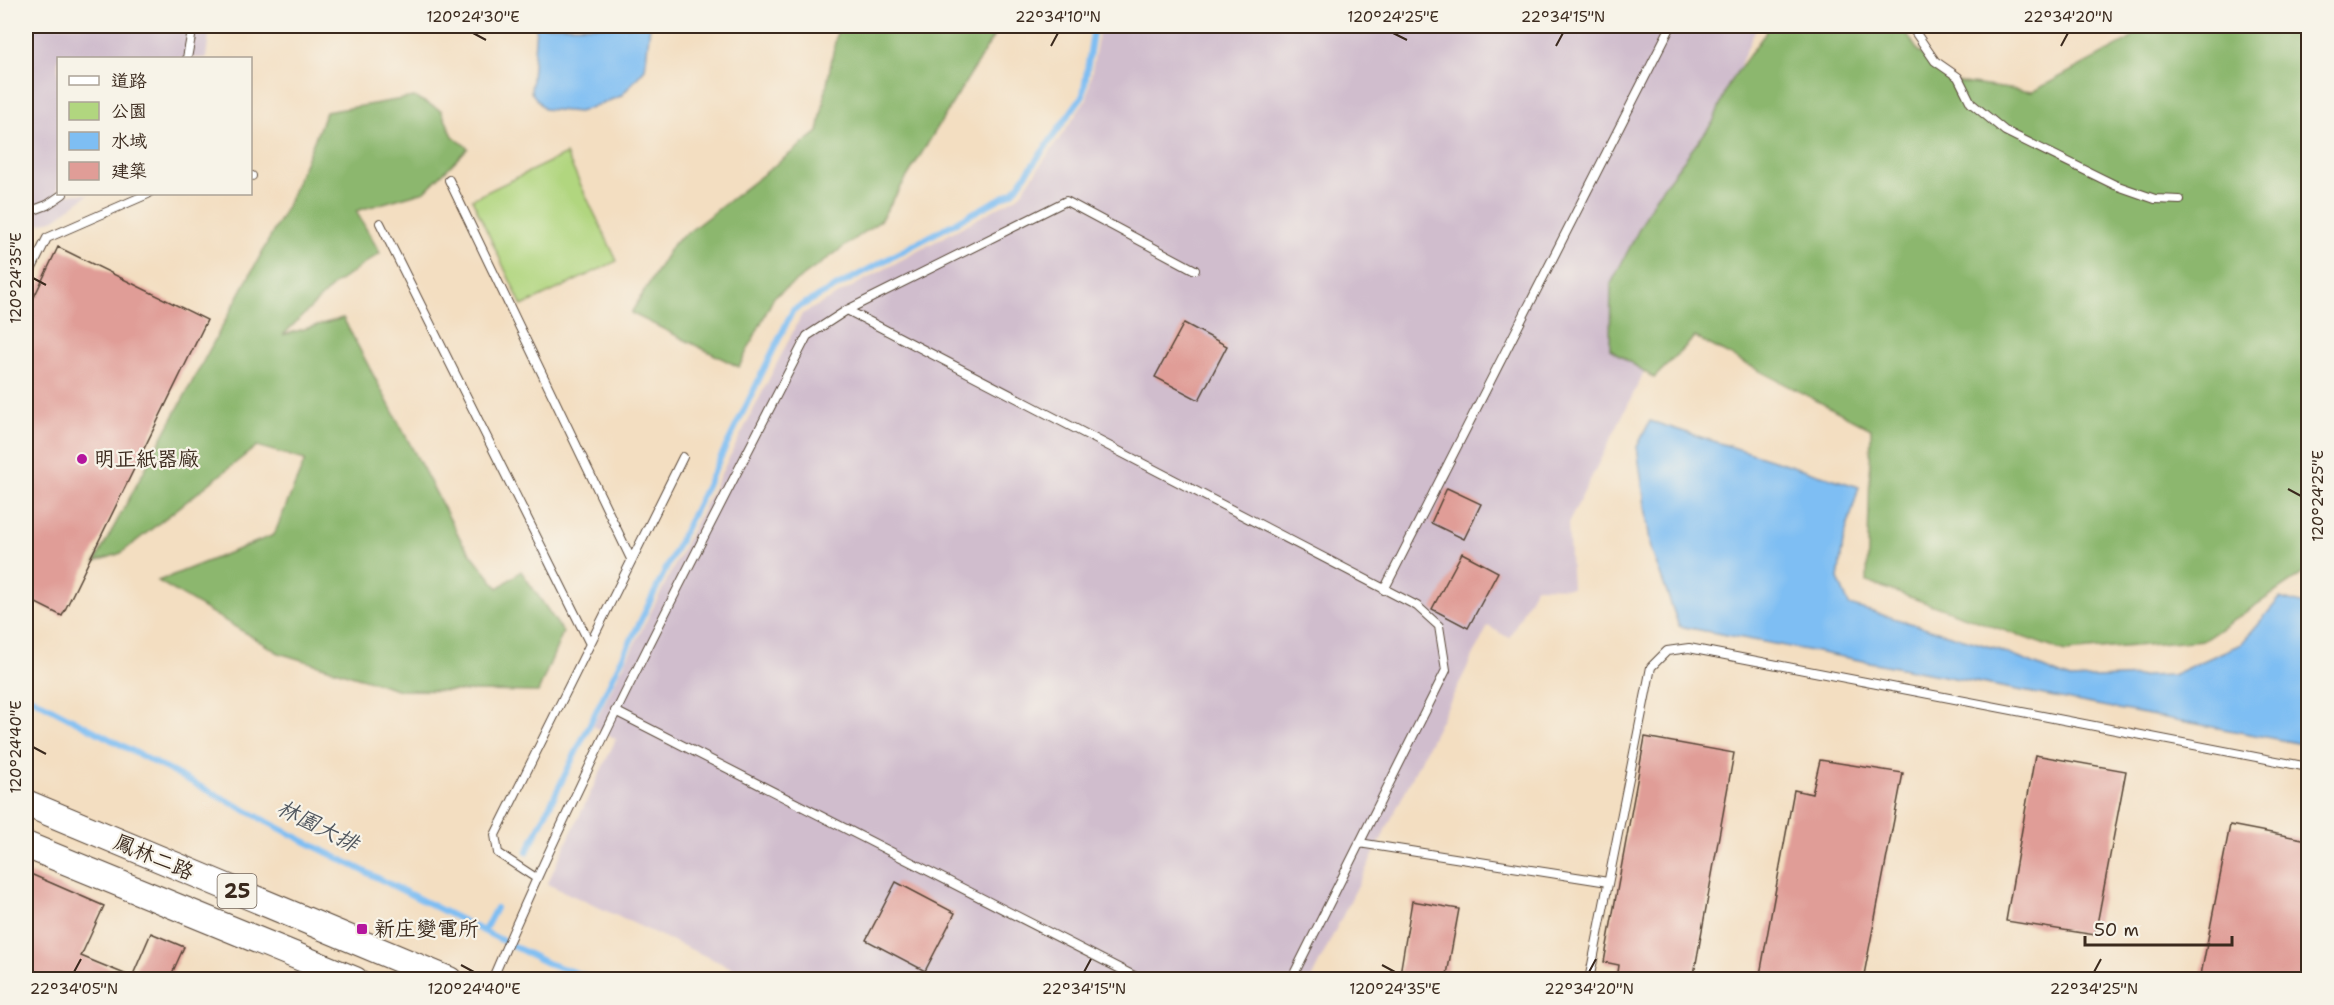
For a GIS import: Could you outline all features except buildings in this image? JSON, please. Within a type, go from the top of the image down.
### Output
[{"type":"main road","name":"鳳林二路","points":[[26,803],[449,980]]},
{"type":"main road","name":"鳳林二路","points":[[26,845],[354,980]]},
{"type":"lane","points":[[187,57],[193,26]]},
{"type":"lane","points":[[1384,590],[1671,26]]},
{"type":"lane","points":[[1911,26],[1935,61],[1958,77],[1971,103],[2005,131],[2115,185],[2155,199],[2180,200]]},
{"type":"lane","points":[[449,180],[631,559]]},
{"type":"lane","points":[[26,213],[48,205],[62,195]]},
{"type":"lane","points":[[26,280],[46,238],[146,195]]},
{"type":"lane","points":[[492,980],[536,878],[615,711],[807,336],[847,310],[1066,201],[1195,270]]},
{"type":"lane","points":[[380,223],[589,642]]},
{"type":"lane","points":[[847,310],[1417,606],[1439,626],[1446,670],[1291,980]]},
{"type":"lane","points":[[536,878],[498,853],[495,836],[589,642],[683,457]]},
{"type":"lane","points":[[1589,980],[1652,667],[1667,651],[1689,648],[2308,767]]},
{"type":"lane","points":[[615,711],[1142,980]]},
{"type":"lane","points":[[1359,843],[1608,882]]},
{"type":"shaded area","points":[[26,26],[210,26],[206,57],[57,57],[57,195],[88,195],[55,219],[26,228]]},
{"type":"shaded area","points":[[1100,26],[1757,26],[1740,65],[1754,83],[1719,223],[1568,524],[1572,588],[1536,587],[1509,638],[1488,626],[1311,979],[756,979],[547,884],[616,739],[593,726],[802,314],[1019,196],[1087,99]]},
{"type":"green space","points":[[838,26],[1000,26],[880,221],[774,297],[739,367],[631,313],[673,244],[818,132]]},
{"type":"green space","points":[[1768,26],[1902,26],[1918,51],[1949,81],[2032,92],[2127,41],[2145,26],[2308,26],[2308,570],[2204,640],[2065,652],[1867,582],[1871,429],[1695,337],[1654,378],[1610,349],[1611,284],[1655,198],[1713,122],[1729,83]]},
{"type":"green space","points":[[414,97],[441,110],[453,136],[468,148],[425,191],[356,211],[380,253],[335,284],[283,335],[343,318],[462,542],[498,588],[521,571],[563,632],[538,692],[400,690],[279,653],[158,581],[274,535],[305,460],[257,446],[121,553],[95,562],[287,206],[326,112]]},
{"type":"green space","points":[[566,154],[617,261],[522,306],[472,199]]},
{"type":"water","points":[[536,26],[650,26],[645,69],[621,96],[579,112],[544,109],[531,92]]},
{"type":"water","points":[[1650,421],[1859,487],[1843,542],[1838,579],[1849,605],[1994,648],[2070,679],[2172,675],[2241,644],[2280,598],[2308,606],[2308,745],[1679,626],[1651,549],[1637,447]]},
{"type":"waterway","points":[[527,852],[793,310],[1014,191],[1083,95],[1094,26]]},
{"type":"waterway","name":"林園大排","points":[[26,695],[304,841],[547,963],[598,980]]},
{"type":"waterway","points":[[484,931],[496,908]]},
{"type":"place","name":"明正紙器廠","points":[[82,459]]},
{"type":"place","name":"新庄變電所","points":[[362,929]]}]
